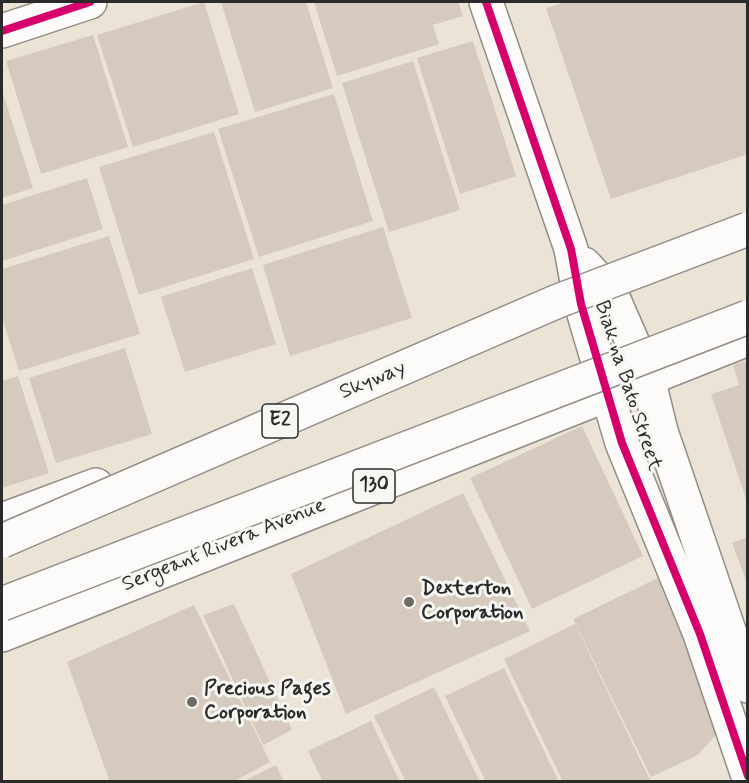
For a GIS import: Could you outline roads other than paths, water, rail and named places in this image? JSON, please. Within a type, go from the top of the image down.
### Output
[{"type":"main road","points":[[2,31],[90,2]]},
{"type":"main road","name":"Biak na Bato Street","points":[[486,2],[571,249],[596,299],[648,378],[661,431],[747,686]]},
{"type":"main road","name":"Skyway","points":[[2,542],[558,301],[747,229]]},
{"type":"main road","points":[[2,520],[747,242]]},
{"type":"main road","name":"Biak na Bato Street","points":[[596,299],[609,393],[622,443],[699,634],[747,776]]},
{"type":"main road","points":[[2,604],[747,317]]},
{"type":"main road","name":"Sergeant Rivera Avenue","points":[[2,635],[747,339]]},
{"type":"place","name":"Dexterton Corporation","points":[[409,602]]},
{"type":"place","name":"Precious Pages Corporation","points":[[192,702]]}]
